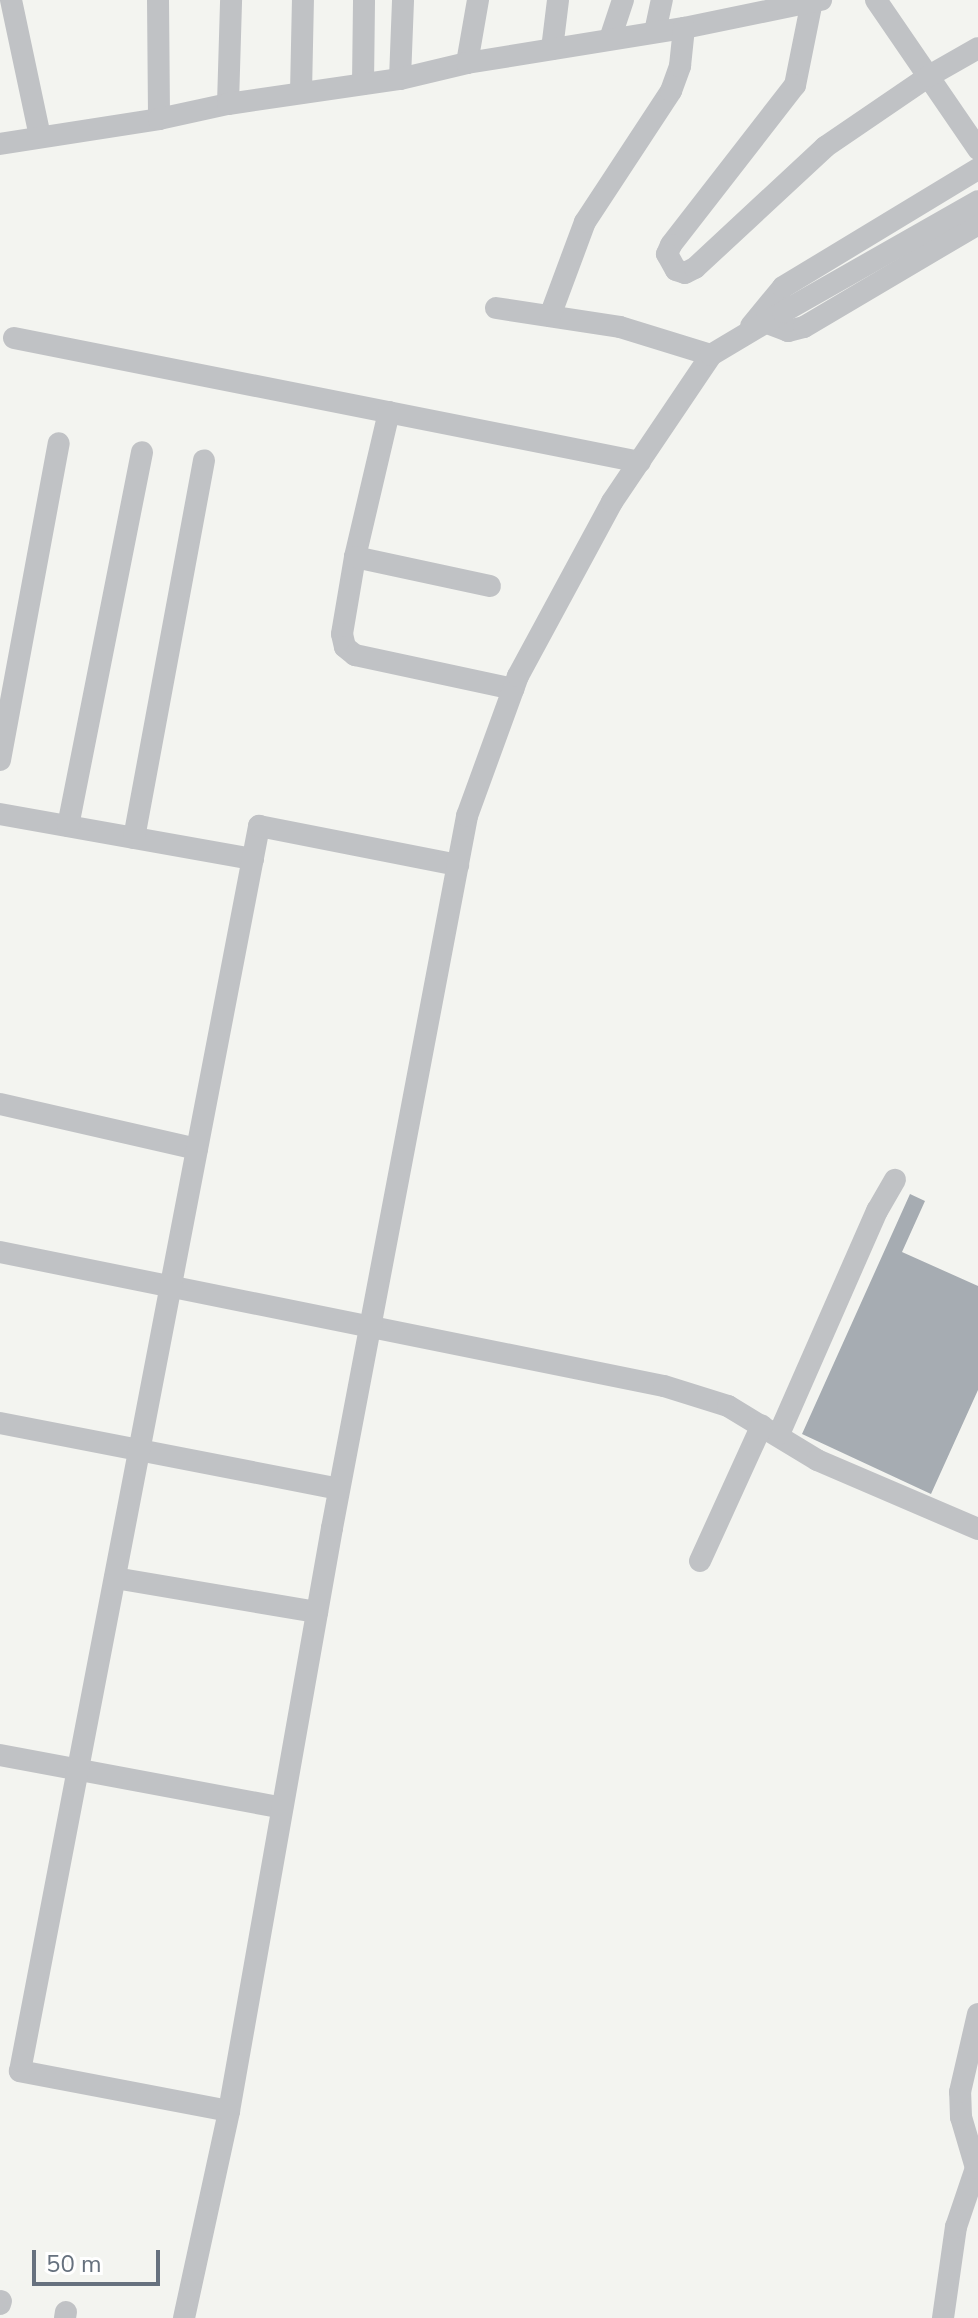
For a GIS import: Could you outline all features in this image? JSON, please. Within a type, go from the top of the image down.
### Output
[{"type":"street","points":[[11,0],[40,136]]},
{"type":"street","points":[[158,0],[159,119]]},
{"type":"street","points":[[228,104],[231,0]]},
{"type":"street","points":[[301,93],[303,0]]},
{"type":"street","points":[[363,84],[364,0]]},
{"type":"street","points":[[400,79],[403,0]]},
{"type":"street","points":[[467,63],[478,0]]},
{"type":"street","points":[[552,49],[558,0]]},
{"type":"street","points":[[610,39],[623,0]]},
{"type":"street","points":[[655,32],[662,0]]},
{"type":"street","points":[[876,0],[978,149]]},
{"type":"street","points":[[0,144],[159,119],[228,104],[400,79],[467,63],[684,28],[742,8],[816,1],[795,85],[671,245],[667,254],[676,270],[685,273],[695,268],[805,163],[929,76],[978,48]]},
{"type":"street","points":[[550,316],[585,222],[677,79],[684,28]]},
{"type":"street","points":[[744,335],[783,287],[978,169]]},
{"type":"street","points":[[935,195],[978,216]]},
{"type":"street","points":[[184,2318],[229,2111],[339,1489],[467,816],[513,689],[612,502],[711,355],[978,201]]},
{"type":"street","points":[[774,317],[788,331],[804,327],[978,224]]},
{"type":"street","points":[[496,308],[620,327],[711,355]]},
{"type":"street","points":[[14,338],[640,462]]},
{"type":"street","points":[[389,412],[355,557],[342,634],[345,647],[355,655],[513,689]]},
{"type":"street","points":[[0,760],[59,443]]},
{"type":"street","points":[[68,826],[142,452]]},
{"type":"street","points":[[134,838],[204,460]]},
{"type":"street","points":[[355,557],[490,586]]},
{"type":"street","points":[[0,814],[253,859]]},
{"type":"street","points":[[229,2111],[20,2071],[259,826],[458,865]]},
{"type":"street","points":[[0,1104],[197,1149]]},
{"type":"street","points":[[700,1561],[771,1429],[895,1180]]},
{"type":"street","points":[[0,1252],[664,1386],[728,1406],[771,1429],[817,1460],[978,1529]]},
{"type":"street","points":[[0,1423],[339,1489]]},
{"type":"street","points":[[115,1578],[317,1612]]},
{"type":"street","points":[[0,1755],[282,1808]]},
{"type":"street","points":[[943,2318],[956,2227],[976,2168],[961,2117],[960,2092],[978,2014]]},
{"type":"building","points":[[910,1194],[925,1201],[902,1252],[978,1286],[978,1390],[931,1494],[802,1434]]}]
